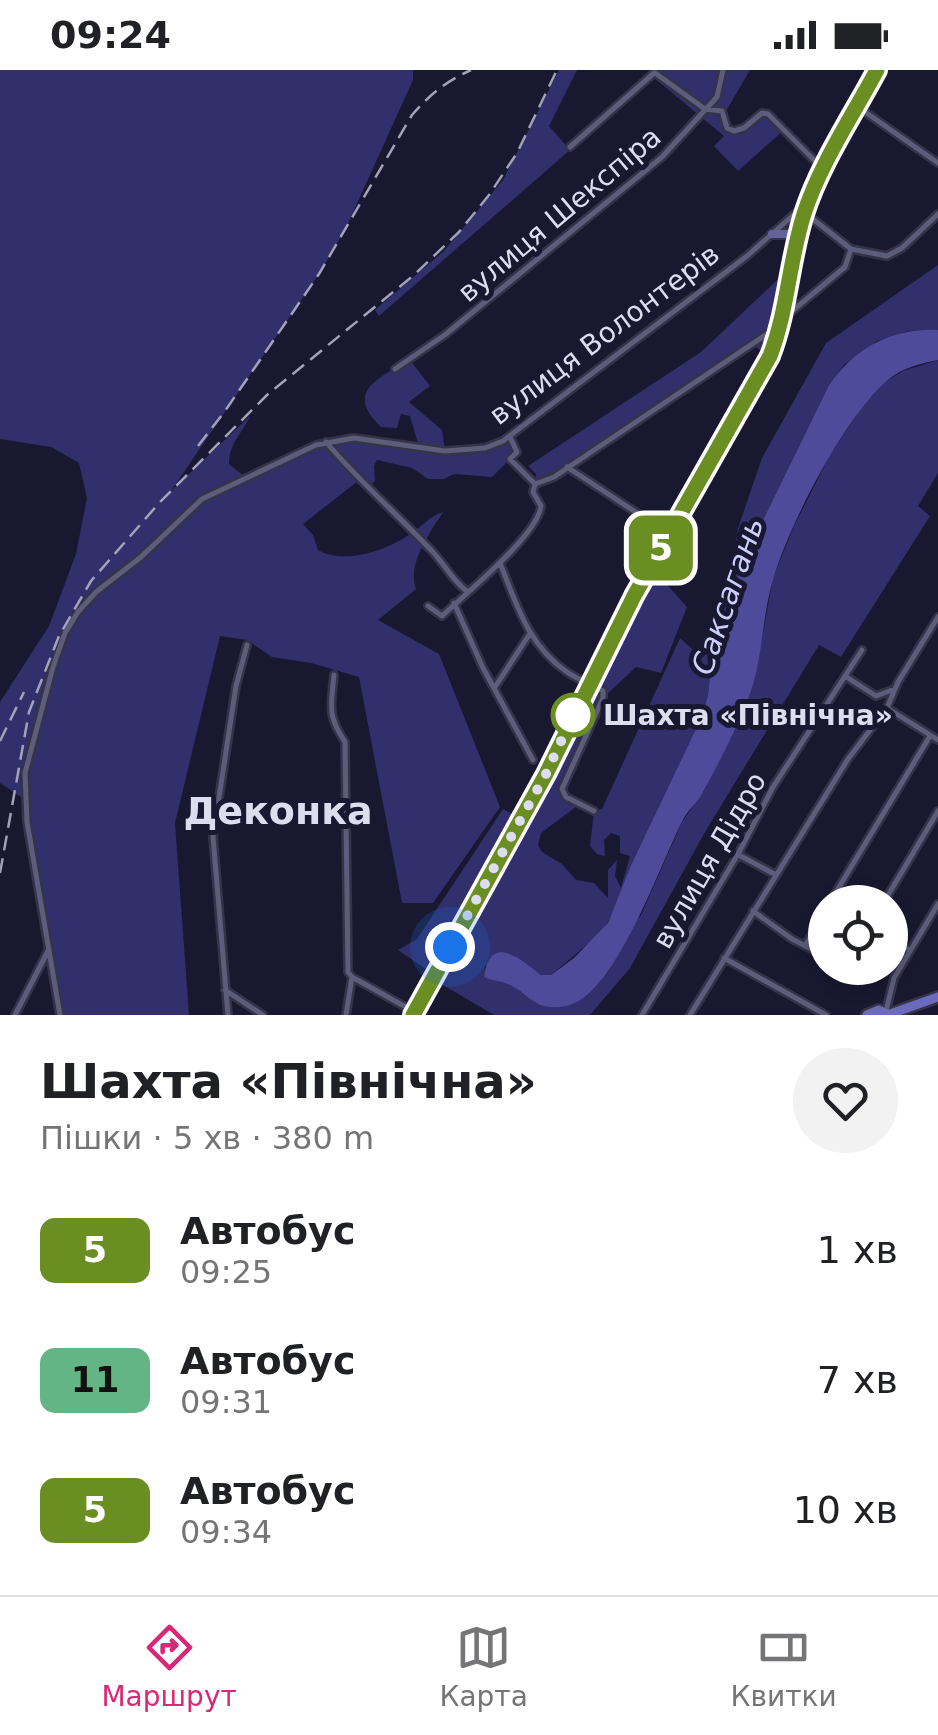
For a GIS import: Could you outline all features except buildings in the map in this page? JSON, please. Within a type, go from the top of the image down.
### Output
[{"type":"main road","points":[[866,1015],[912,1011],[938,997]]},
{"type":"street","name":"вулиця Шекспіра","points":[[395,370],[446,334],[634,183],[691,128],[720,91],[723,70]]},
{"type":"street","name":"вулиця Волонтерів","points":[[60,1015],[24,798],[25,773],[65,633],[96,592],[202,500],[326,442],[370,439],[445,450],[485,448],[510,437],[808,202],[877,70]]},
{"type":"street","points":[[570,148],[656,72],[705,109],[722,111],[727,128],[734,131],[762,113],[768,114],[824,170]]},
{"type":"street","points":[[858,106],[938,163]]},
{"type":"street","points":[[334,676],[330,716],[332,725],[346,742],[348,972],[416,1014],[546,774],[589,683],[669,534],[758,378],[783,321],[808,202]]},
{"type":"street","points":[[804,212],[851,249],[877,256],[894,254],[938,214]]},
{"type":"street","points":[[772,234],[788,234],[796,250]]},
{"type":"street","points":[[534,484],[546,482],[783,321],[845,267],[851,249]]},
{"type":"street","points":[[510,437],[517,452],[510,460],[534,484]]},
{"type":"street","points":[[326,442],[468,592]]},
{"type":"street","points":[[566,467],[669,534]]},
{"type":"street","points":[[428,606],[440,617],[500,563],[539,517],[541,506],[533,492],[534,484]]},
{"type":"street","points":[[500,563],[529,635],[564,670],[603,691],[562,789],[566,797],[594,811]]},
{"type":"street","points":[[454,602],[533,760]]},
{"type":"street","points":[[690,1015],[848,759],[887,708],[938,617]]},
{"type":"street","points":[[494,687],[529,635]]},
{"type":"street","points":[[228,1015],[213,837],[246,645]]},
{"type":"street","name":"вулиця Дідро","points":[[642,1015],[738,854],[773,787],[862,650]]},
{"type":"street","points":[[846,676],[878,697],[895,690]]},
{"type":"street","points":[[887,708],[938,740]]},
{"type":"street","points":[[840,885],[930,736]]},
{"type":"street","points":[[894,885],[938,812]]},
{"type":"street","points":[[738,854],[776,875]]},
{"type":"street","points":[[889,1013],[894,978],[938,904]]},
{"type":"street","points":[[753,910],[808,948]]},
{"type":"street","points":[[805,946],[808,941]]},
{"type":"street","points":[[16,1015],[48,950]]},
{"type":"street","points":[[724,958],[826,1015]]},
{"type":"street","points":[[346,1015],[352,977]]},
{"type":"street","points":[[226,990],[263,1015]]},
{"type":"shaded area","points":[[0,70],[413,70],[413,80],[345,230],[171,491],[250,416],[234,444],[229,464],[245,477],[306,449],[354,438],[419,447],[410,416],[401,414],[397,428],[381,427],[365,403],[370,386],[410,360],[430,386],[409,402],[442,430],[445,450],[485,448],[510,437],[517,452],[492,477],[454,474],[444,479],[428,479],[412,468],[377,460],[375,481],[366,488],[358,481],[303,524],[313,535],[318,550],[352,556],[389,546],[443,512],[417,559],[416,589],[378,620],[439,654],[500,807],[433,903],[402,903],[359,677],[272,657],[247,640],[220,636],[175,823],[189,1015],[60,1015],[24,799],[0,783],[0,702],[49,626],[76,554],[87,498],[79,463],[51,447],[0,439]]},
{"type":"shaded area","points":[[559,70],[577,70],[549,126],[570,150],[379,316],[375,310],[444,251],[503,180]]},
{"type":"shaded area","points":[[654,70],[750,70],[726,111],[706,106]]},
{"type":"shaded area","points":[[655,75],[720,117],[731,133],[745,131],[765,113],[784,130],[738,171],[714,146],[724,136]]},
{"type":"shaded area","points":[[793,265],[784,318],[766,354],[750,343],[554,477],[535,484],[536,474],[528,466],[701,352]]},
{"type":"shaded area","points":[[938,265],[938,330],[908,331],[877,341],[844,365],[828,387],[744,559],[713,646],[702,716],[603,931],[551,975],[541,975],[513,955],[485,966],[484,977],[506,982],[544,1005],[572,1004],[641,915],[682,822],[704,791],[743,710],[754,681],[773,578],[829,457],[863,405],[886,381],[938,360],[938,473],[918,506],[930,516],[841,657],[819,645],[705,832],[630,968],[590,1015],[494,1015],[433,979],[589,683],[599,687],[597,682],[623,623],[655,571],[687,607],[661,673],[636,667],[603,698],[562,793],[581,803],[541,833],[538,845],[576,880],[594,883],[608,898],[608,870],[617,860],[615,876],[621,888],[630,856],[620,853],[620,836],[611,833],[604,840],[605,856],[590,846],[594,811],[602,809],[680,638],[702,658],[728,594],[738,528],[762,458],[826,343]]},
{"type":"shaded area","points":[[938,330],[938,360],[900,372],[872,395],[820,472],[791,531],[773,580],[751,691],[702,794],[684,818],[620,953],[585,997],[566,1006],[538,1004],[505,983],[484,977],[492,956],[499,953],[515,957],[541,975],[551,975],[608,923],[631,865],[702,716],[713,646],[744,559],[828,387],[850,361],[875,343],[905,333]]},
{"type":"shaded area","points":[[751,371],[755,375],[665,528],[661,525]]},
{"type":"shaded area","points":[[503,809],[516,816],[430,972],[398,950],[417,939]]},
{"type":"railway","points":[[198,446],[319,274],[412,115],[439,89],[471,70]]},
{"type":"railway","points":[[0,873],[29,712],[59,636],[91,581],[160,502],[267,395],[414,275],[459,232],[517,153],[557,70]]},
{"type":"railway","points":[[0,741],[24,692]]},
{"type":"bus line","name":"5","points":[[413,1015],[546,774],[634,596],[770,356],[784,318],[799,230],[808,202],[877,70]]},
{"type":"place","name":"Шахта «Північна»","points":[[573,715]]},
{"type":"district","name":"Деконка","points":[[278,811]]},
{"type":"route","points":[[450,947],[546,774],[573,715]]},
{"type":"water label","name":"Саксагань","points":[[728,596]]}]
